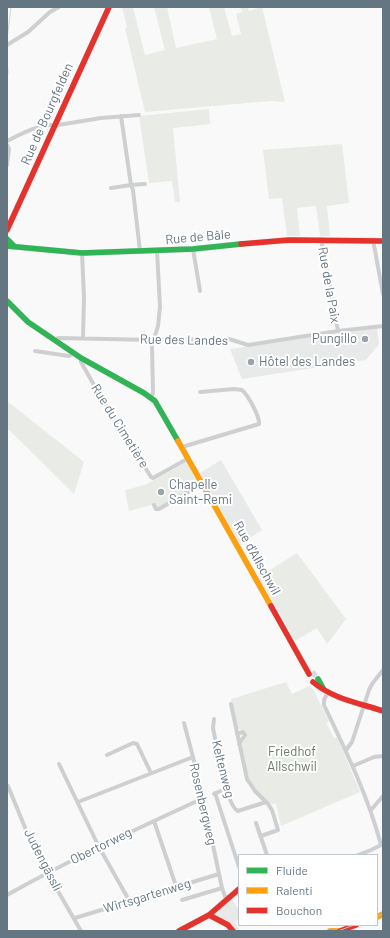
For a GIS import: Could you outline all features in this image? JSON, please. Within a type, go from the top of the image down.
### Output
[{"type":"main road","name":"Rue de Bourgfelden","points":[[7,230],[109,7]]},
{"type":"main road","points":[[7,239],[14,246]]},
{"type":"main road","name":"Rue de Bâle","points":[[7,246],[82,253],[193,249],[288,240],[321,239],[383,241]]},
{"type":"main road","name":"Rue d'Allschwil","points":[[7,302],[28,322],[81,358],[150,397],[160,408],[309,672]]},
{"type":"main road","points":[[316,680],[328,692],[383,711]]},
{"type":"main road","points":[[179,931],[209,915],[238,890]]},
{"type":"main road","points":[[209,915],[224,923],[233,931]]},
{"type":"main road","points":[[330,931],[340,931],[353,926]]},
{"type":"street","points":[[8,44],[28,32],[50,12],[59,7]]},
{"type":"street","points":[[7,141],[45,126],[101,118],[139,115]]},
{"type":"street","points":[[121,116],[133,190],[140,251]]},
{"type":"street","points":[[7,145],[9,149],[7,166]]},
{"type":"street","points":[[111,188],[145,184]]},
{"type":"street","name":"Rue de la Paix","points":[[321,239],[338,331]]},
{"type":"street","points":[[373,240],[383,294]]},
{"type":"street","points":[[193,249],[200,291]]},
{"type":"street","points":[[150,397],[153,393],[152,345],[158,326],[160,307],[157,251]]},
{"type":"street","points":[[82,253],[84,289],[83,338]]},
{"type":"street","name":"Rue des Landes","points":[[54,340],[58,338],[153,340],[229,339],[248,345],[338,331],[383,326]]},
{"type":"street","points":[[35,352],[70,356],[75,353]]},
{"type":"street","name":"Rue du Cimetière","points":[[81,358],[81,362],[99,394],[151,477],[153,478],[189,458]]},
{"type":"street","points":[[182,448],[259,424],[259,419],[242,390],[234,389],[200,392]]},
{"type":"street","points":[[154,505],[156,509],[159,509],[203,483]]},
{"type":"street","points":[[346,750],[352,742],[372,684],[383,670]]},
{"type":"street","points":[[328,692],[324,703],[353,766],[371,810],[382,844],[361,854]]},
{"type":"street","points":[[231,704],[247,779],[255,791],[272,810],[278,830],[261,836]]},
{"type":"street","name":"Keltenweg","points":[[214,719],[213,728],[225,786],[234,808],[238,811],[266,802]]},
{"type":"street","points":[[184,723],[193,757]]},
{"type":"street","points":[[237,734],[243,732],[245,735],[239,744]]},
{"type":"street","points":[[107,755],[134,743],[136,744],[151,773]]},
{"type":"street","points":[[353,766],[374,757],[383,756]]},
{"type":"street","name":"Rosenbergweg","points":[[78,802],[193,757],[222,888],[226,899]]},
{"type":"street","points":[[59,764],[99,847],[130,902]]},
{"type":"street","name":"Judengässli","points":[[8,786],[28,834],[47,872],[75,918],[81,931]]},
{"type":"street","points":[[225,790],[214,794],[238,864]]},
{"type":"street","points":[[371,810],[383,796]]},
{"type":"street","name":"Obertorweg","points":[[7,895],[47,872],[197,801]]},
{"type":"street","points":[[154,821],[176,886]]},
{"type":"street","points":[[256,823],[267,854]]},
{"type":"street","points":[[370,854],[371,850]]},
{"type":"street","name":"Wirtsgartenweg","points":[[75,918],[219,874]]},
{"type":"street","points":[[182,900],[222,888]]},
{"type":"shaded area","points":[[377,328],[379,344],[366,360],[242,379],[230,349]]},
{"type":"shaded area","points":[[221,460],[262,530],[240,544],[200,473]]},
{"type":"shaded area","points":[[230,896],[238,908],[238,920],[235,922],[240,931],[233,931],[211,917]]},
{"type":"green space","points":[[122,7],[133,7],[145,55],[165,50],[154,7],[167,7],[176,48],[217,39],[209,7],[224,7],[232,36],[241,34],[236,14],[242,12],[240,7],[248,7],[249,11],[262,7],[285,102],[270,101],[145,112],[125,28],[127,27]]},
{"type":"green space","points":[[209,109],[210,124],[173,128],[180,202],[175,202],[172,181],[149,183],[139,116]]},
{"type":"green space","points":[[342,144],[349,203],[327,206],[330,236],[320,236],[316,206],[297,208],[300,236],[287,236],[282,198],[269,199],[263,150]]},
{"type":"green space","points":[[7,401],[84,462],[74,494],[7,428]]},
{"type":"green space","points":[[187,462],[199,483],[158,508],[155,504],[129,511],[125,490],[145,485]]},
{"type":"green space","points":[[297,553],[346,619],[327,644],[317,628],[295,641],[259,577]]},
{"type":"green space","name":"Friedhof Allschwil","points":[[286,682],[292,694],[309,686],[313,689],[329,721],[326,723],[334,738],[337,737],[360,792],[281,826],[276,804],[270,804],[252,786],[248,776],[242,748],[242,743],[246,737],[243,731],[238,728],[231,699]]},
{"type":"waterway","points":[[7,40],[11,7]]},
{"type":"waterway","points":[[7,61],[7,79]]},
{"type":"tunnel","points":[[312,672],[318,679]]},
{"type":"tram line","points":[[378,916],[383,914]]},
{"type":"tram line","points":[[338,931],[351,926]]},
{"type":"traffic: fast","points":[[7,239],[14,246]]},
{"type":"traffic: fast","points":[[7,246],[82,253],[193,249],[241,244]]},
{"type":"traffic: fast","points":[[7,301],[28,322],[81,358],[144,393],[155,401],[178,441]]},
{"type":"traffic: fast","points":[[318,679],[323,688]]},
{"type":"traffic: slow","points":[[178,441],[271,606]]},
{"type":"traffic: slow","points":[[378,916],[383,914]]},
{"type":"traffic: slow","points":[[330,931],[339,931]]},
{"type":"traffic: jam","points":[[7,230],[109,7]]},
{"type":"traffic: jam","points":[[241,244],[289,240],[383,241]]},
{"type":"traffic: jam","points":[[271,606],[309,674]]},
{"type":"traffic: jam","points":[[313,682],[329,693],[338,697],[383,711]]},
{"type":"traffic: jam","points":[[179,931],[209,915],[238,890]]},
{"type":"traffic: jam","points":[[209,915],[228,925],[233,931]]},
{"type":"traffic: jam","points":[[340,931],[353,926]]},
{"type":"place","name":"Pungillo","points":[[365,339]]},
{"type":"place","name":"Hôtel des Landes","points":[[251,362]]},
{"type":"place","name":"Chapelle Saint-Remi","points":[[161,492]]}]
